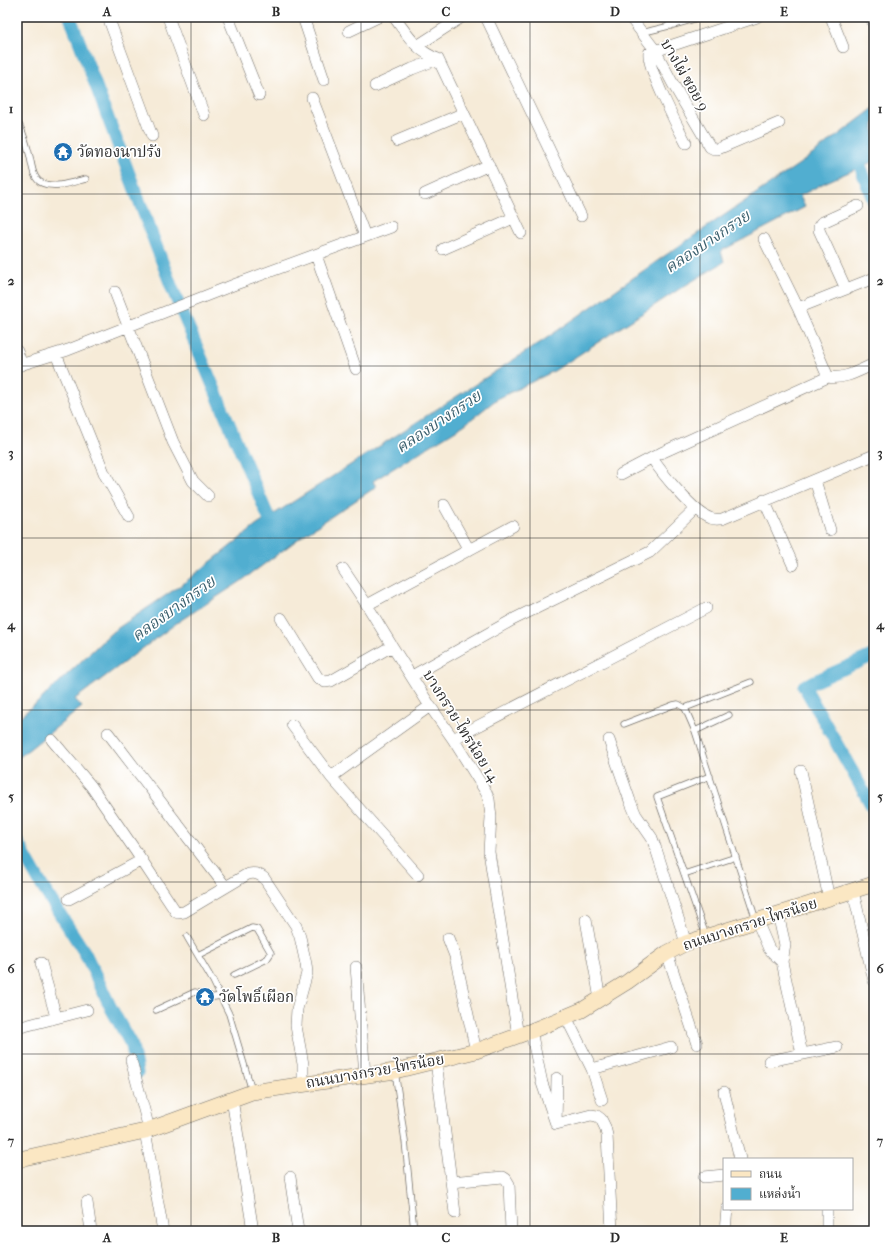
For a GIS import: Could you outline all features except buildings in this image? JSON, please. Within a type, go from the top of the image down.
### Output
[{"type":"main road","name":"ถนนบางกรวย-ไทรน้อย","points":[[17,1161],[24,1158],[147,1130],[252,1092],[365,1074],[395,1071],[476,1051],[566,1017],[600,999],[667,953],[686,943],[874,884]]},
{"type":"street","points":[[108,17],[152,136]]},
{"type":"street","points":[[168,17],[204,115]]},
{"type":"street","points":[[228,17],[259,95]]},
{"type":"street","points":[[303,17],[324,80]]},
{"type":"street","points":[[349,31],[378,17]]},
{"type":"street","points":[[394,17],[427,56],[438,59],[521,233]]},
{"type":"street","points":[[417,46],[462,17]]},
{"type":"street","points":[[486,17],[581,216]]},
{"type":"street","name":"บางไผ่ ซอย 9","points":[[630,17],[655,50],[710,147],[718,149],[779,123]]},
{"type":"street","points":[[686,143],[649,62],[649,53],[757,17]]},
{"type":"street","points":[[831,17],[843,47]]},
{"type":"street","points":[[871,17],[874,25]]},
{"type":"street","points":[[375,86],[438,59]]},
{"type":"street","points":[[312,98],[365,236]]},
{"type":"street","points":[[397,141],[464,113]]},
{"type":"street","points":[[425,194],[489,165]]},
{"type":"street","points":[[846,289],[819,230],[819,226],[821,223],[858,206]]},
{"type":"street","points":[[443,248],[513,218]]},
{"type":"street","points":[[17,351],[19,365],[56,354],[316,254],[391,227]]},
{"type":"street","points":[[764,239],[798,308],[828,377]]},
{"type":"street","points":[[316,254],[356,369]]},
{"type":"street","points":[[798,308],[874,278]]},
{"type":"street","points":[[115,292],[173,442],[193,481],[208,496]]},
{"type":"street","points":[[56,354],[105,474],[129,517]]},
{"type":"street","points":[[621,474],[652,458],[828,377],[835,378],[849,375],[874,364]]},
{"type":"street","points":[[652,458],[658,467],[695,509],[708,518],[714,520],[722,519],[764,500],[874,455]]},
{"type":"street","points":[[814,480],[830,530]]},
{"type":"street","points":[[764,500],[793,565]]},
{"type":"street","points":[[444,505],[469,550]]},
{"type":"street","points":[[412,676],[514,619],[650,552],[695,509]]},
{"type":"street","points":[[367,605],[513,526]]},
{"type":"street","name":"บางกรวย-ไทรน้อย 14","points":[[343,569],[430,706],[453,739],[489,799],[491,817],[489,852],[524,1034],[556,1124]]},
{"type":"street","points":[[453,739],[706,608]]},
{"type":"street","points":[[281,618],[318,678],[325,682],[331,681],[392,646]]},
{"type":"street","points":[[331,777],[430,706]]},
{"type":"street","points":[[292,724],[331,777],[418,875]]},
{"type":"street","points":[[108,733],[225,886]]},
{"type":"street","points":[[52,740],[91,786],[142,860],[171,907],[178,914],[184,912],[225,886],[251,873],[261,875],[264,878],[296,926],[300,936],[307,973],[296,1014],[303,1084]]},
{"type":"street","points":[[609,740],[636,815],[652,838],[686,943]]},
{"type":"street","points":[[801,771],[829,898]]},
{"type":"street","points":[[69,899],[142,860]]},
{"type":"street","points":[[853,891],[874,981]]},
{"type":"street","points":[[778,914],[785,945],[782,962],[802,1054]]},
{"type":"street","points":[[586,920],[600,999]]},
{"type":"street","points":[[756,921],[769,949],[782,962]]},
{"type":"street","points":[[448,938],[455,956],[476,1051]]},
{"type":"street","points":[[667,953],[697,1044]]},
{"type":"street","points":[[41,963],[56,1017]]},
{"type":"street","points":[[356,967],[365,1074]]},
{"type":"street","points":[[17,1028],[87,1010]]},
{"type":"street","points":[[566,1017],[592,1068],[602,1100]]},
{"type":"street","points":[[769,1061],[837,1046]]},
{"type":"street","points":[[592,1068],[671,1047]]},
{"type":"street","points":[[131,1060],[147,1130],[163,1231]]},
{"type":"street","points":[[436,1061],[455,1213]]},
{"type":"street","points":[[557,1078],[556,1124],[591,1115],[597,1116],[601,1119],[605,1126],[609,1152],[612,1231]]},
{"type":"street","points":[[724,1092],[740,1158]]},
{"type":"street","points":[[232,1099],[253,1231]]},
{"type":"street","points":[[704,1177],[723,1175]]},
{"type":"street","points":[[290,1177],[298,1231]]},
{"type":"street","points":[[451,1182],[502,1177],[506,1179],[509,1184],[511,1231]]},
{"type":"street","points":[[87,1202],[91,1231]]},
{"type":"street","points":[[725,1231],[727,1210]]},
{"type":"street","points":[[827,1210],[827,1231]]},
{"type":"lane","points":[[666,17],[671,26]]},
{"type":"lane","points":[[642,33],[699,17]]},
{"type":"lane","points":[[17,121],[21,127],[32,169],[36,178],[41,183],[51,185],[86,179]]},
{"type":"lane","points":[[685,708],[751,682]]},
{"type":"lane","points":[[624,724],[673,705],[678,704],[685,708],[695,731],[756,921]]},
{"type":"lane","points":[[695,731],[729,715]]},
{"type":"lane","points":[[707,936],[657,797],[710,776]]},
{"type":"lane","points":[[684,874],[736,857]]},
{"type":"lane","points":[[198,955],[252,928],[257,929],[271,953],[267,959],[234,975]]},
{"type":"lane","points":[[187,937],[229,1014],[252,1092]]},
{"type":"lane","points":[[156,1010],[195,992],[209,998],[220,996]]},
{"type":"lane","points":[[395,1071],[405,1142],[414,1231]]},
{"type":"water","name":"คลองบางกรวย","points":[[874,108],[874,161],[824,183],[800,196],[805,207],[721,251],[724,262],[681,288],[554,371],[497,399],[464,425],[373,481],[376,487],[305,534],[240,582],[178,622],[75,699],[82,707],[17,759],[17,719],[38,702],[112,632],[184,583],[257,525],[541,342],[805,160]]},
{"type":"waterway","points":[[70,17],[172,288],[275,533]]},
{"type":"waterway","points":[[854,150],[874,202]]},
{"type":"waterway","points":[[874,655],[804,686],[874,812]]},
{"type":"waterway","points":[[17,842],[42,886],[85,953],[111,1008],[132,1046],[137,1073]]},
{"type":"place","name":"วัดทองนาปรัง","points":[[63,152]]},
{"type":"place","name":"วัดโพธิ์เผือก","points":[[205,997]]}]
